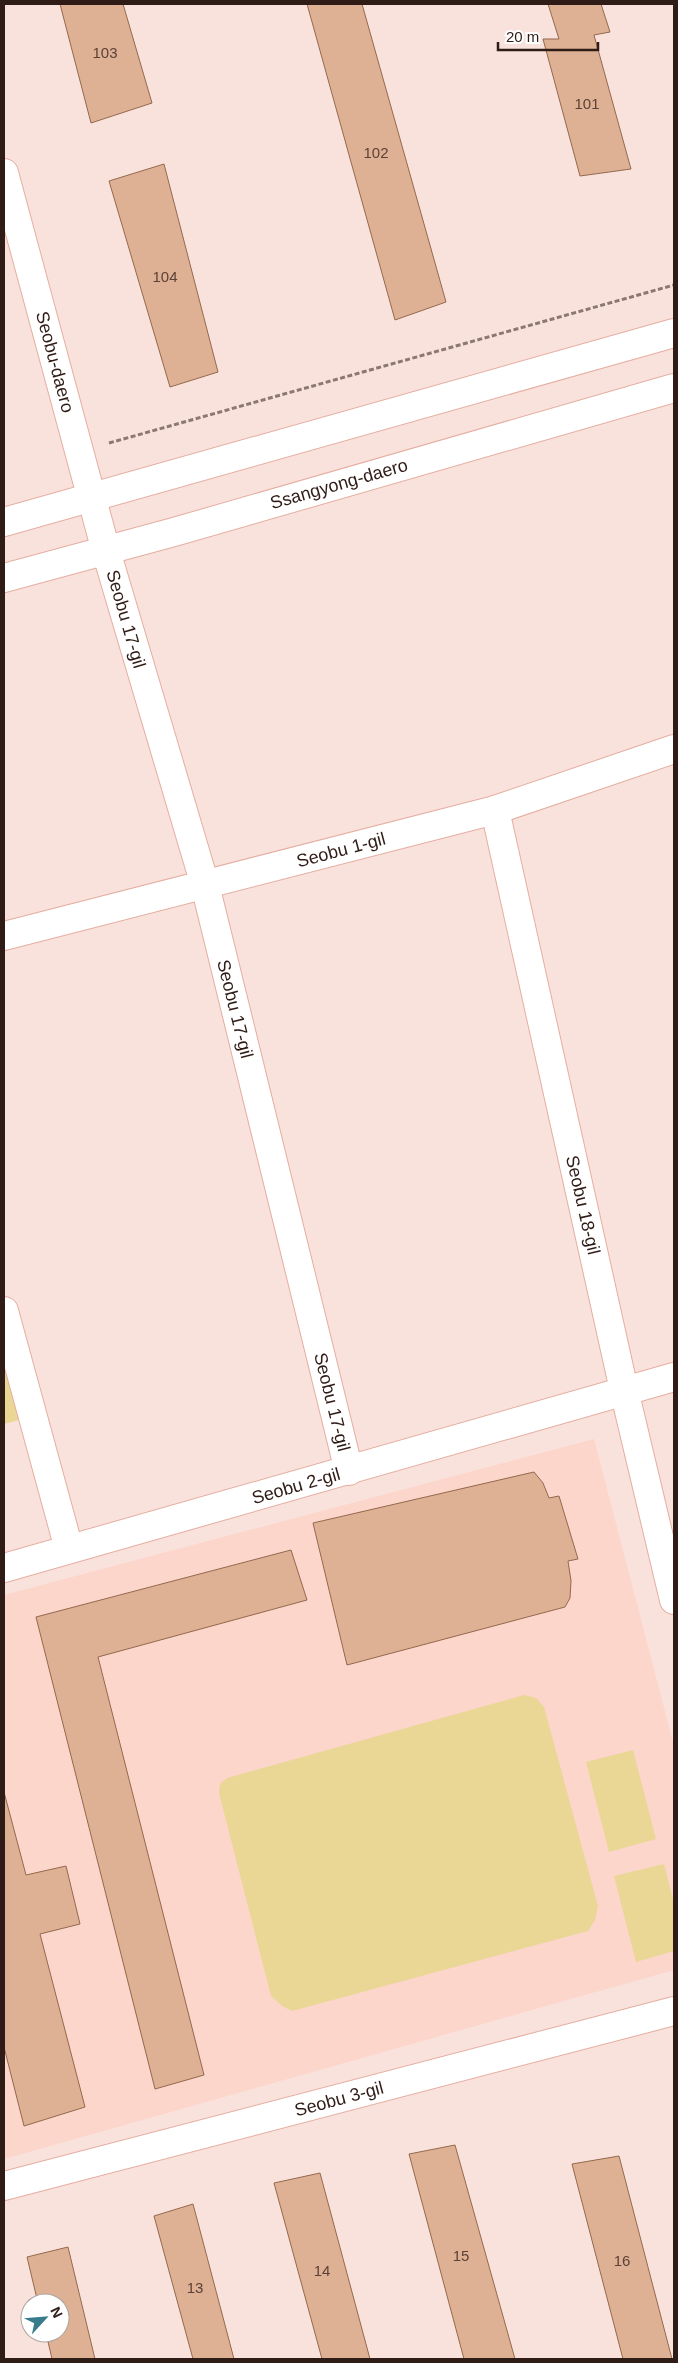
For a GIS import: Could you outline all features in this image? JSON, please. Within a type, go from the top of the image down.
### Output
[{"type":"street","name":"Seobu-daero","points":[[4,173],[106,551]]},
{"type":"street","points":[[4,522],[674,334]]},
{"type":"street","name":"Ssangyong-daero","points":[[4,578],[673,394]]},
{"type":"street","name":"Seobu 17-gil","points":[[106,551],[205,885],[349,1471]]},
{"type":"street","name":"Seobu 1-gil","points":[[4,936],[495,810],[674,749]]},
{"type":"street","name":"Seobu 18-gil","points":[[495,810],[624,1390],[674,1600]]},
{"type":"street","points":[[4,1311],[69,1549]]},
{"type":"street","name":"Seobu 2-gil","points":[[4,1568],[674,1377]]},
{"type":"street","name":"Seobu 3-gil","points":[[4,2186],[674,2011]]},
{"type":"path","points":[[80,452],[674,285]]},
{"type":"shaded area","points":[[4,1363],[19,1420],[4,1424]]},
{"type":"shaded area","points":[[594,1439],[674,1746],[674,1970],[4,2159],[4,1595]]},
{"type":"shaded area","points":[[524,1695],[536,1698],[544,1707],[598,1906],[595,1920],[588,1931],[292,2011],[282,2006],[271,1996],[219,1793],[220,1784],[227,1778]]},
{"type":"shaded area","points":[[633,1750],[656,1839],[609,1852],[586,1762]]},
{"type":"shaded area","points":[[664,1864],[674,1903],[674,1951],[636,1962],[614,1876]]},
{"type":"building","points":[[60,4],[123,4],[152,103],[91,123]]},
{"type":"building","points":[[307,4],[362,4],[446,302],[395,320]]},
{"type":"building","points":[[548,4],[601,4],[610,32],[594,35],[631,169],[580,176],[543,39],[559,39]]},
{"type":"building","points":[[164,164],[218,372],[170,387],[109,181]]},
{"type":"building","points":[[534,1472],[543,1483],[549,1498],[559,1496],[578,1559],[568,1561],[571,1581],[570,1598],[565,1607],[347,1665],[313,1523]]},
{"type":"building","points":[[291,1550],[307,1600],[98,1657],[204,2075],[155,2089],[36,1617]]},
{"type":"building","points":[[4,1792],[26,1875],[66,1866],[80,1924],[40,1934],[85,2107],[24,2126],[4,2047]]},
{"type":"building","points":[[455,2145],[515,2359],[464,2359],[409,2154]]},
{"type":"building","points":[[619,2156],[672,2359],[623,2359],[572,2164]]},
{"type":"building","points":[[320,2173],[370,2359],[322,2359],[274,2183]]},
{"type":"building","points":[[193,2204],[234,2359],[193,2359],[154,2216]]},
{"type":"building","points":[[68,2247],[95,2359],[52,2359],[48,2343],[70,2343],[70,2293],[36,2293],[27,2257]]}]
